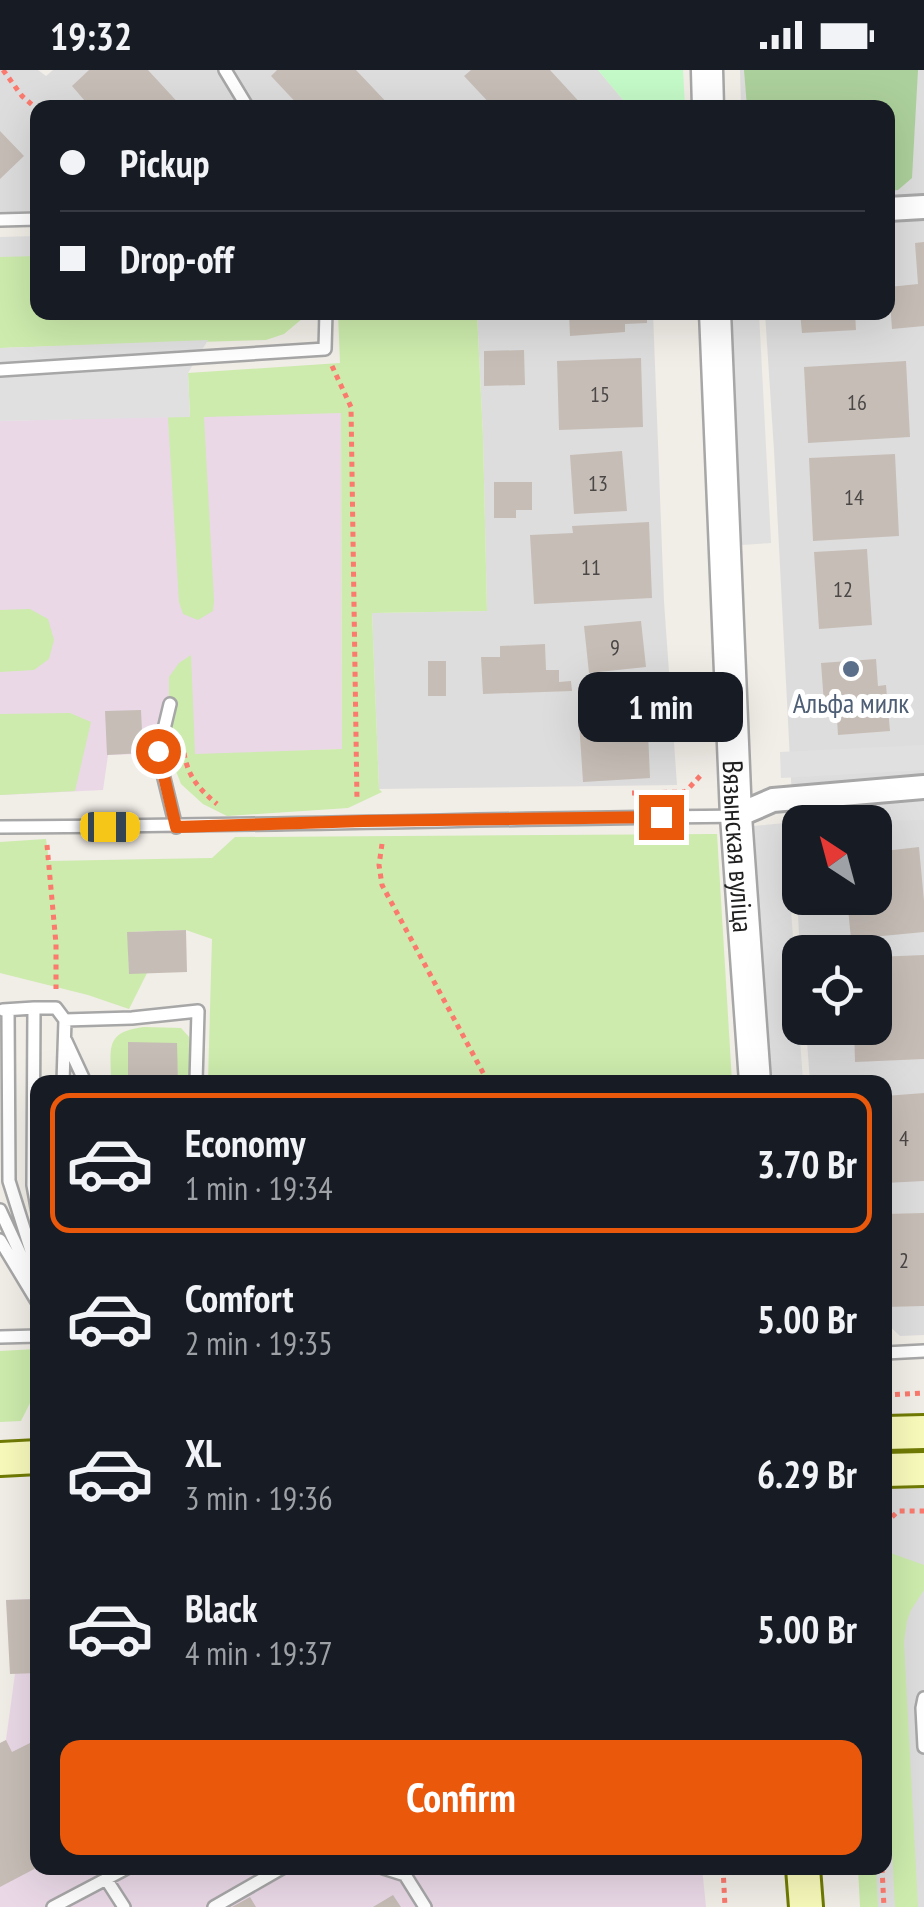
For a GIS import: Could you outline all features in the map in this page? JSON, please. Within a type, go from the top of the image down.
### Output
[{"type":"main road","points":[[892,1432],[924,1432]]},
{"type":"main road","points":[[0,1459],[30,1457]]},
{"type":"main road","points":[[892,1470],[924,1469]]},
{"type":"main road","points":[[804,1875],[806,1907]]},
{"type":"street","points":[[707,70],[708,100]]},
{"type":"street","points":[[895,209],[924,207]]},
{"type":"street","name":"Вязынская вуліца","points":[[715,320],[736,816],[754,1075]]},
{"type":"street","points":[[736,816],[772,800],[924,787]]},
{"type":"lane","points":[[225,70],[243,100]]},
{"type":"lane","points":[[0,220],[30,219]]},
{"type":"lane","points":[[0,370],[325,349],[326,320]]},
{"type":"lane","points":[[170,704],[158,754],[176,827]]},
{"type":"lane","points":[[0,828],[736,816]]},
{"type":"lane","points":[[34,1008],[34,1075]]},
{"type":"lane","points":[[30,1248],[9,1181],[4,1011],[56,1008],[65,1020],[63,1075]]},
{"type":"lane","points":[[65,1020],[132,1018],[198,1010],[196,1075]]},
{"type":"lane","points":[[64,1036],[82,1075]]},
{"type":"lane","points":[[0,1210],[30,1275]]},
{"type":"lane","points":[[0,1240],[30,1290]]},
{"type":"lane","points":[[0,1338],[30,1336]]},
{"type":"lane","points":[[892,1353],[924,1351]]},
{"type":"lane","points":[[924,1698],[924,1747]]},
{"type":"lane","points":[[53,1907],[106,1875]]},
{"type":"lane","points":[[110,1875],[124,1907]]},
{"type":"lane","points":[[214,1907],[270,1875]]},
{"type":"lane","points":[[406,1875],[425,1907]]},
{"type":"path","points":[[4,70],[30,103]]},
{"type":"path","points":[[325,349],[351,407],[357,801],[364,821],[382,843],[382,884],[484,1075]]},
{"type":"path","points":[[184,753],[198,788],[217,804]]},
{"type":"path","points":[[627,794],[685,792],[703,773]]},
{"type":"path","points":[[45,827],[56,944],[56,1008]]},
{"type":"path","points":[[892,1395],[924,1393]]},
{"type":"path","points":[[892,1517],[898,1511],[924,1511]]},
{"type":"path","points":[[723,1875],[725,1907]]},
{"type":"path","points":[[882,1875],[884,1907]]},
{"type":"shaded area","points":[[0,70],[38,70],[46,76],[53,70],[598,70],[623,100],[30,100],[30,215],[0,217]]},
{"type":"shaded area","points":[[740,70],[924,70],[924,1335],[900,1336],[892,1329],[892,1075],[809,1075],[807,1045],[892,1045],[892,935],[799,935],[798,915],[892,915],[892,805],[792,805],[765,320],[895,320],[895,100],[741,100]]},
{"type":"shaded area","points":[[30,236],[30,256],[0,257],[0,237]]},
{"type":"shaded area","points":[[477,320],[653,320],[664,602],[677,785],[379,789],[372,613],[487,611]]},
{"type":"shaded area","points":[[729,320],[759,320],[771,543],[741,545]]},
{"type":"shaded area","points":[[208,340],[188,373],[190,417],[0,421],[0,348]]},
{"type":"shaded area","points":[[341,412],[342,749],[108,755],[103,790],[0,795],[0,421]]},
{"type":"shaded area","points":[[924,745],[924,770],[781,778],[780,752]]},
{"type":"shaded area","points":[[924,801],[924,820],[892,821],[892,805],[842,805]]},
{"type":"shaded area","points":[[782,823],[782,915],[791,915],[793,935],[782,935],[782,1045],[800,1045],[803,1075],[772,1075],[754,826]]},
{"type":"shaded area","points":[[924,1486],[924,1907],[861,1907],[859,1875],[892,1875],[892,1487]]},
{"type":"shaded area","points":[[30,1599],[30,1875],[703,1875],[706,1907],[0,1907],[0,1743],[6,1740],[15,1674],[6,1600]]},
{"type":"green space","points":[[598,70],[683,70],[685,100],[623,100]]},
{"type":"green space","points":[[744,70],[918,70],[912,178],[895,190],[895,100],[746,100]]},
{"type":"green space","points":[[30,255],[30,320],[301,320],[284,334],[266,340],[0,348],[0,256]]},
{"type":"green space","points":[[338,320],[477,320],[487,611],[372,613],[382,792],[348,808],[227,816],[203,804],[181,784],[169,753],[169,677],[191,655],[195,754],[342,749],[341,413],[204,417],[214,601],[213,611],[198,620],[183,614],[179,602],[168,417],[190,417],[188,373],[340,363]]},
{"type":"green space","points":[[30,609],[48,619],[54,640],[49,659],[34,670],[0,672],[0,610]]},
{"type":"green space","points":[[70,713],[91,722],[75,791],[0,795],[0,714]]},
{"type":"green space","points":[[717,834],[732,1075],[208,1075],[212,939],[186,930],[128,932],[129,973],[147,973],[129,1009],[0,973],[0,842],[46,839],[49,861],[212,858],[235,837]]},
{"type":"green space","points":[[181,1028],[189,1037],[192,1075],[178,1075],[176,1043],[128,1043],[128,1075],[111,1075],[112,1044],[131,1029]]},
{"type":"green space","points":[[30,1349],[30,1403],[21,1421],[0,1422],[0,1351]]},
{"type":"green space","points":[[892,1554],[924,1565],[924,1590],[911,1610],[904,1642],[918,1907],[895,1907]]},
{"type":"green space","points":[[858,1875],[876,1875],[878,1907],[860,1907]]},
{"type":"building","points":[[89,70],[148,70],[176,100],[84,100],[72,86]]},
{"type":"building","points":[[277,70],[356,70],[384,100],[294,100],[271,76]]},
{"type":"building","points":[[471,70],[550,70],[578,100],[486,100],[464,76]]},
{"type":"building","points":[[0,131],[24,156],[0,179]]},
{"type":"building","points":[[924,242],[924,326],[892,329],[895,286],[918,284],[915,243]]},
{"type":"building","points":[[569,320],[647,320],[625,324],[625,332],[570,336]]},
{"type":"building","points":[[801,320],[855,320],[856,330],[802,333]]},
{"type":"building","points":[[524,350],[525,385],[484,386],[484,351]]},
{"type":"building","points":[[641,358],[643,427],[559,430],[557,361]]},
{"type":"building","points":[[906,361],[910,437],[808,443],[804,367]]},
{"type":"building","points":[[622,451],[627,511],[574,514],[570,455]]},
{"type":"building","points":[[895,454],[899,536],[813,541],[809,458]]},
{"type":"building","points":[[494,482],[532,482],[532,510],[516,510],[516,518],[494,518]]},
{"type":"building","points":[[649,522],[652,598],[534,604],[530,535],[573,533],[572,526]]},
{"type":"building","points":[[867,549],[872,625],[819,629],[814,552]]},
{"type":"building","points":[[641,621],[646,667],[589,673],[584,626]]},
{"type":"building","points":[[545,644],[546,670],[559,670],[559,682],[571,681],[572,691],[483,694],[481,657],[500,657],[500,646]]},
{"type":"building","points":[[876,659],[878,686],[886,685],[890,731],[838,735],[836,704],[824,704],[821,663]]},
{"type":"building","points":[[428,661],[446,661],[446,696],[428,696]]},
{"type":"building","points":[[629,703],[630,733],[648,732],[650,778],[583,782],[578,706]]},
{"type":"building","points":[[141,710],[143,753],[107,755],[105,711]]},
{"type":"building","points":[[919,847],[924,932],[851,935],[849,915],[892,915],[892,850]]},
{"type":"building","points":[[186,930],[187,972],[129,974],[127,932]]},
{"type":"building","points":[[924,955],[924,1059],[855,1062],[854,1045],[892,1045],[892,956]]},
{"type":"building","points":[[128,1042],[177,1043],[178,1075],[128,1075]]},
{"type":"building","points":[[924,1093],[924,1181],[892,1183],[892,1095]]},
{"type":"building","points":[[924,1213],[924,1306],[892,1307],[892,1214]]},
{"type":"building","points":[[30,1599],[30,1673],[10,1674],[6,1600]]},
{"type":"building","points":[[6,1740],[12,1752],[30,1743],[30,1871],[0,1887],[0,1743]]},
{"type":"building","points":[[393,1895],[401,1907],[373,1907]]},
{"type":"building","points":[[250,1897],[256,1907],[232,1907]]},
{"type":"place","name":"Альфа милк","points":[[851,669]]},
{"type":"route","points":[[158,751],[176,827],[661,817]]}]
